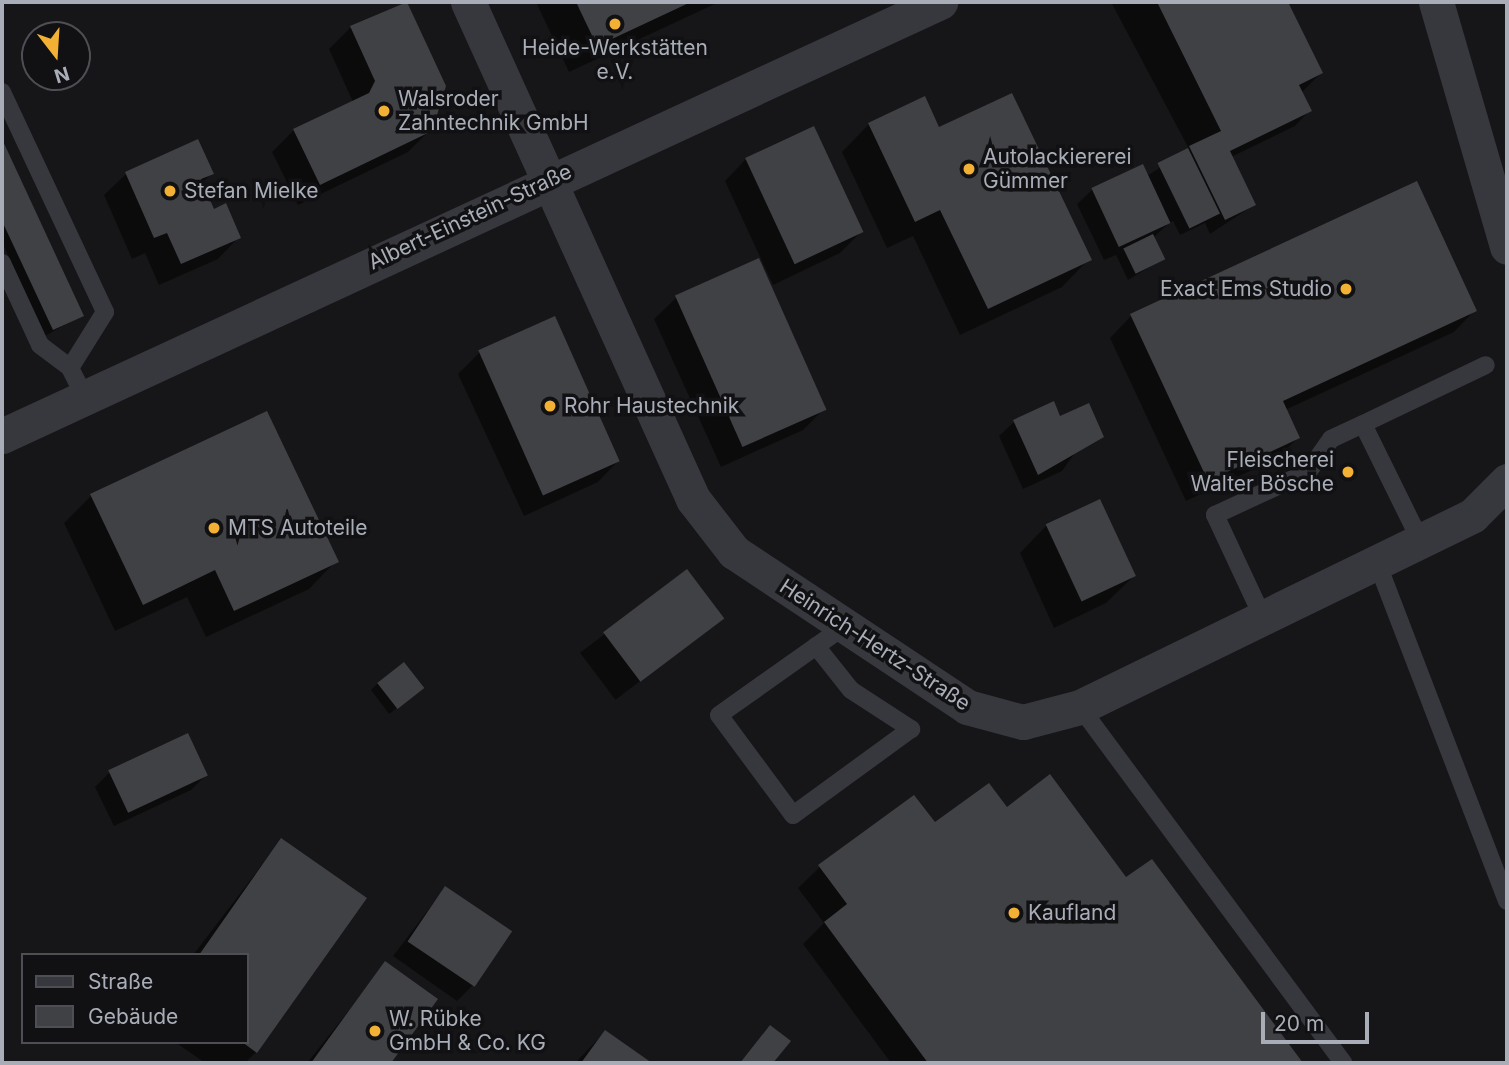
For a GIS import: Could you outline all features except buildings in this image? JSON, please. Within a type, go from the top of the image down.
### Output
[{"type":"street","name":"Heinrich-Hertz-Straße","points":[[468,2],[693,499],[734,552],[829,637],[967,707],[1023,722],[1080,707],[1378,565],[1473,515],[1507,481]]},
{"type":"street","name":"Albert-Einstein-Straße","points":[[2,436],[77,383],[549,179],[940,2]]},
{"type":"street","points":[[1436,2],[1507,247]]},
{"type":"lane","points":[[2,92],[105,312],[77,383],[40,345],[2,262]]},
{"type":"lane","points":[[1264,620],[1215,515],[1308,472],[1331,439],[1486,365]]},
{"type":"lane","points":[[1363,424],[1421,542]]},
{"type":"lane","points":[[1378,565],[1507,901]]},
{"type":"lane","points":[[829,637],[851,690],[911,729],[793,815],[719,715],[829,637]]},
{"type":"lane","points":[[1080,707],[1343,1063]]},
{"type":"place","name":"Heide-Werkstätten e.V.","points":[[615,24]]},
{"type":"place","name":"Walsroder Zahntechnik GmbH","points":[[384,111]]},
{"type":"place","name":"Autolackiererei Gümmer","points":[[969,169]]},
{"type":"place","name":"Stefan Mielke","points":[[170,191]]},
{"type":"place","name":"Exact Ems Studio","points":[[1346,289]]},
{"type":"place","name":"Rohr Haustechnik","points":[[550,406]]},
{"type":"place","name":"Fleischerei Walter Bösche","points":[[1348,472]]},
{"type":"place","name":"MTS Autoteile","points":[[214,528]]},
{"type":"place","name":"Kaufland","points":[[1014,913]]},
{"type":"place","name":"W. Rübke GmbH & Co. KG","points":[[375,1031]]}]
